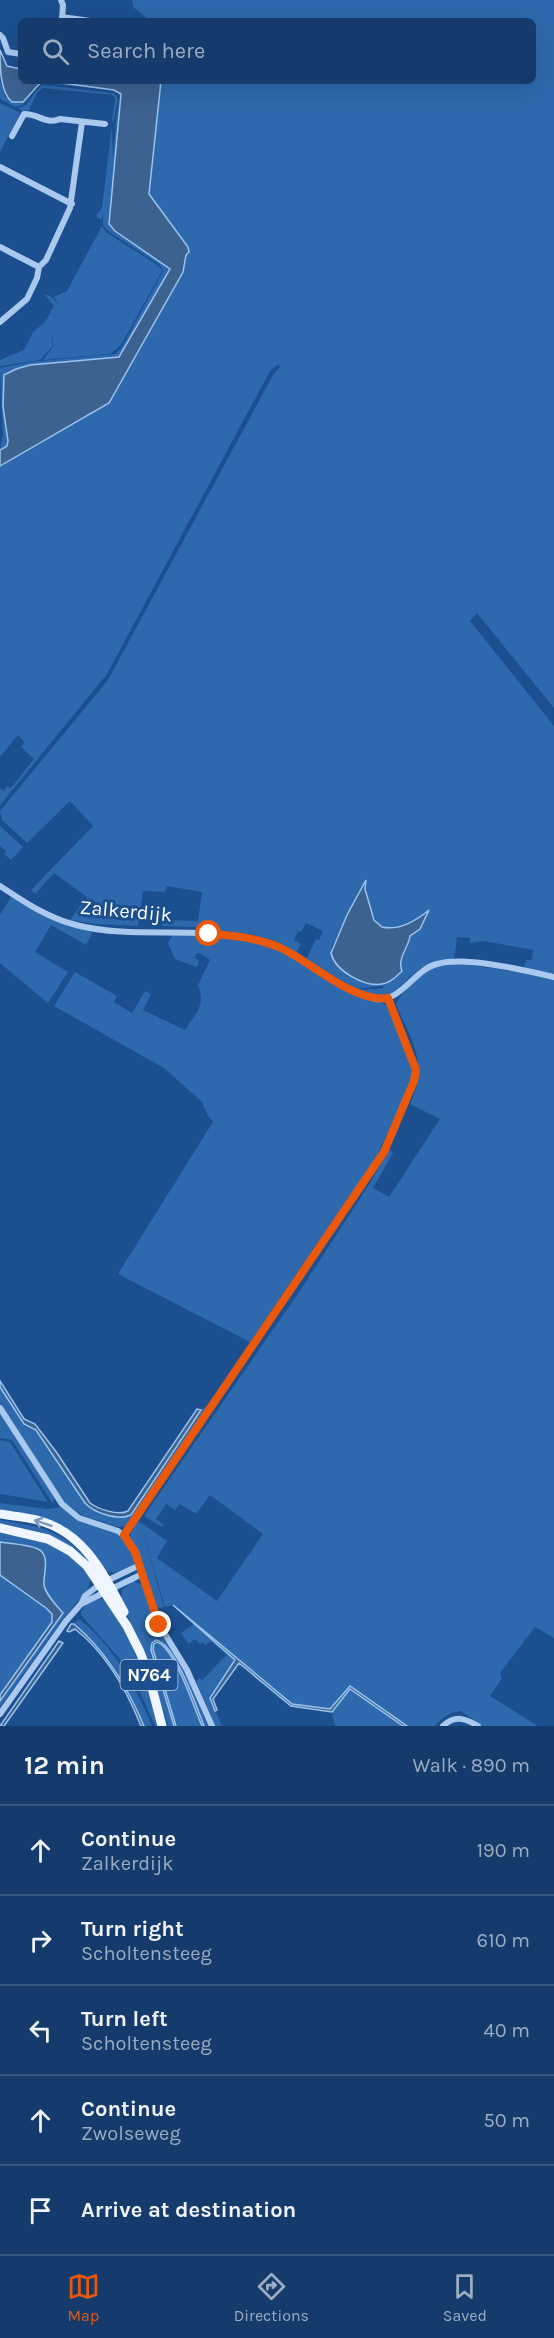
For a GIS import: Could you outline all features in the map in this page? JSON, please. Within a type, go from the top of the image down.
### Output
[{"type":"main road","name":"N764","points":[[0,1514],[38,1521],[64,1531],[81,1544],[126,1615],[127,1626],[149,1676],[162,1726]]},
{"type":"main road","name":"N764","points":[[0,1528],[33,1534],[57,1543],[77,1556],[106,1586]]},
{"type":"street","points":[[62,0],[62,18]]},
{"type":"street","points":[[0,35],[8,52],[18,54]]},
{"type":"street","points":[[12,136],[24,114],[29,113],[50,121],[60,119],[105,124]]},
{"type":"street","points":[[0,322],[27,299],[37,278],[39,267],[50,253],[72,204],[82,122]]},
{"type":"street","points":[[0,168],[72,204]]},
{"type":"street","points":[[0,247],[39,267]]},
{"type":"street","name":"Zalkerdijk","points":[[0,886],[39,911],[76,925],[99,929],[227,935],[265,942],[290,953],[364,995],[378,999],[388,998]]},
{"type":"street","points":[[124,1535],[384,1152],[414,1081],[416,1070],[388,998],[426,968],[443,962],[483,964],[554,977]]},
{"type":"street","points":[[0,1408],[62,1504],[80,1518],[105,1525],[124,1535],[133,1547],[157,1621],[187,1670],[212,1726]]},
{"type":"street","points":[[106,1586],[140,1565]]},
{"type":"street","points":[[0,1714],[89,1592],[142,1574]]},
{"type":"street","points":[[443,1726],[451,1719],[461,1718],[478,1726]]},
{"type":"shaded area","points":[[132,0],[554,0],[554,708],[477,613],[470,621],[554,726],[554,974],[524,968],[526,960],[532,960],[533,950],[484,941],[470,943],[470,938],[457,937],[454,960],[429,964],[389,994],[371,994],[359,990],[383,988],[383,986],[357,989],[306,960],[316,939],[319,940],[323,931],[306,923],[301,932],[298,931],[294,940],[301,944],[296,954],[273,940],[251,934],[162,926],[163,920],[198,921],[202,892],[167,886],[165,892],[143,891],[138,926],[70,920],[87,897],[54,873],[35,894],[31,890],[93,826],[70,801],[27,843],[2,820],[0,811],[108,680],[273,375],[280,367],[278,364],[270,371],[107,674],[0,805],[0,788],[4,791],[7,786],[11,788],[34,759],[21,747],[25,742],[18,735],[0,757],[0,466],[109,403],[183,272],[186,255],[189,252],[188,247],[149,197],[148,192],[161,84],[536,84],[536,18],[146,18],[133,7]],"holes":[[[367,882],[368,899],[382,927],[402,926],[414,921],[429,910],[420,929],[410,936],[400,969],[381,985],[357,979],[331,948]]]},
{"type":"shaded area","points":[[0,50],[7,66],[18,68],[18,84],[39,84],[23,102],[12,102],[8,98],[0,64]]},
{"type":"shaded area","points":[[0,81],[5,96],[14,102],[24,100],[38,84],[42,84],[25,103],[16,107],[0,99]]},
{"type":"shaded area","points":[[53,84],[85,84],[112,89],[120,92],[122,99],[109,224],[115,231],[170,269],[119,357],[30,365],[4,375],[3,407],[8,441],[7,446],[0,450],[3,434],[0,368],[30,362],[115,354],[122,347],[163,271],[159,264],[108,231],[103,225],[103,214],[101,220],[96,216],[102,208],[112,126],[113,160],[120,98],[119,94],[112,90]]},
{"type":"shaded area","points":[[69,84],[161,84],[149,194],[188,247],[189,252],[186,255],[183,272],[109,403],[0,466],[0,450],[7,446],[8,441],[3,407],[4,375],[30,365],[119,357],[170,269],[115,231],[109,224],[121,94],[114,90]]},
{"type":"shaded area","points":[[43,85],[114,93],[118,98],[114,120],[112,122],[115,99],[112,95],[43,88],[37,93],[29,110],[23,111],[18,108],[23,107]]},
{"type":"shaded area","points":[[0,103],[20,113],[0,152]]},
{"type":"shaded area","points":[[102,226],[107,233],[159,266],[162,271],[121,345],[110,354],[43,360],[53,347],[53,331],[52,347],[40,360],[0,366],[0,360],[24,350],[33,332],[45,322],[54,306],[44,294],[52,297],[60,306],[54,297],[67,291]]},
{"type":"shaded area","points":[[0,826],[23,847],[11,860],[0,846]]},
{"type":"shaded area","points":[[366,880],[365,889],[374,920],[382,927],[402,926],[414,921],[429,910],[420,929],[410,936],[401,962],[402,971],[390,981],[382,984],[367,983],[344,972],[331,953],[347,915]]},
{"type":"shaded area","points":[[11,897],[48,918],[93,931],[86,945],[51,925],[35,952],[68,972],[48,1003],[0,963],[0,915]]},
{"type":"shaded area","points":[[173,934],[239,939],[273,947],[345,989],[384,1004],[391,1011],[399,1030],[412,1072],[413,1079],[370,1170],[347,1199],[250,1342],[118,1274],[213,1122],[202,1102],[164,1068],[54,1006],[75,972],[117,996],[114,1002],[132,1013],[145,991],[151,994],[143,1010],[185,1030],[199,1009],[201,998],[198,985],[210,960],[200,953],[196,954],[195,958],[199,961],[197,967],[175,959],[168,943]]},
{"type":"shaded area","points":[[453,963],[554,979],[554,1638],[535,1627],[500,1673],[502,1678],[490,1696],[538,1726],[482,1726],[461,1711],[453,1712],[435,1726],[407,1726],[350,1686],[330,1709],[292,1704],[174,1605],[165,1607],[141,1525],[164,1607],[155,1609],[130,1535],[136,1523],[140,1522],[167,1541],[157,1558],[217,1601],[263,1534],[210,1495],[196,1514],[180,1504],[175,1510],[166,1504],[156,1519],[164,1525],[162,1527],[144,1516],[297,1295],[390,1149],[393,1153],[373,1188],[389,1197],[440,1119],[410,1104],[416,1089],[418,1064],[412,1042],[396,1004],[419,976],[434,968]]},
{"type":"shaded area","points":[[0,1381],[24,1419],[35,1424],[90,1503],[114,1512],[128,1511],[197,1409],[201,1410],[131,1515],[120,1517],[106,1515],[85,1503],[36,1430],[24,1424],[0,1387]]},
{"type":"shaded area","points":[[0,1387],[24,1424],[36,1430],[87,1506],[114,1517],[131,1515],[201,1410],[204,1407],[207,1409],[128,1526],[118,1527],[84,1516],[65,1503],[0,1403]]},
{"type":"shaded area","points":[[0,1413],[54,1498],[53,1504],[12,1440],[0,1438]]},
{"type":"shaded area","points":[[0,1440],[10,1442],[48,1502],[0,1494]]},
{"type":"shaded area","points":[[0,1503],[48,1509],[61,1507],[78,1520],[112,1530],[123,1538],[135,1557],[134,1564],[120,1572],[112,1573],[104,1570],[82,1541],[61,1524],[36,1515],[0,1509]]},
{"type":"shaded area","points":[[0,1520],[45,1529],[56,1534],[76,1548],[99,1572],[74,1552],[0,1527]]},
{"type":"shaded area","points":[[0,1531],[34,1536],[76,1558],[90,1577],[90,1581],[88,1589],[66,1615],[0,1707],[0,1701],[63,1613],[45,1588],[44,1563],[37,1548],[0,1542]]},
{"type":"shaded area","points":[[0,1542],[30,1546],[42,1552],[46,1565],[45,1589],[63,1613],[0,1701],[0,1695],[52,1622],[52,1614],[0,1575]]},
{"type":"shaded area","points":[[0,1575],[46,1608],[52,1614],[52,1622],[0,1695]]},
{"type":"shaded area","points":[[133,1581],[143,1585],[155,1623],[186,1673],[208,1726],[204,1726],[191,1692],[171,1652],[156,1640],[151,1647],[174,1726],[168,1726],[149,1665],[121,1601],[122,1590]]},
{"type":"shaded area","points":[[103,1599],[112,1607],[129,1638],[159,1726],[155,1726],[139,1690],[119,1658],[81,1615],[88,1603]]},
{"type":"shaded area","points":[[173,1605],[292,1704],[330,1709],[350,1686],[407,1726],[403,1726],[350,1689],[332,1712],[291,1706],[239,1663],[213,1699],[217,1710],[215,1711],[210,1698],[235,1660]]},
{"type":"shaded area","points":[[78,1619],[101,1639],[122,1667],[152,1726],[144,1726],[115,1671],[86,1635],[74,1624]]},
{"type":"shaded area","points":[[71,1624],[86,1635],[106,1658],[131,1698],[144,1726],[141,1726],[129,1699],[106,1661],[75,1629],[67,1631]]},
{"type":"shaded area","points":[[194,1624],[235,1660],[210,1698],[222,1726],[215,1726],[196,1681],[200,1678],[202,1680],[227,1655],[210,1641],[205,1645],[195,1639],[189,1644],[181,1633]]},
{"type":"shaded area","points":[[156,1640],[171,1652],[178,1664],[204,1726],[202,1726],[177,1666],[164,1647],[157,1642],[153,1649],[176,1726],[174,1726],[151,1650],[152,1643]]},
{"type":"shaded area","points":[[59,1641],[63,1643],[4,1726],[0,1726]]},
{"type":"shaded area","points":[[157,1642],[167,1651],[180,1671],[202,1726],[176,1726],[153,1649]]},
{"type":"shaded area","points":[[350,1689],[403,1726],[335,1726],[332,1712]]},
{"type":"route","points":[[159,1625],[135,1552],[124,1535],[384,1152],[414,1081],[416,1070],[388,998],[378,999],[364,995],[290,953],[265,942],[209,934]]}]
